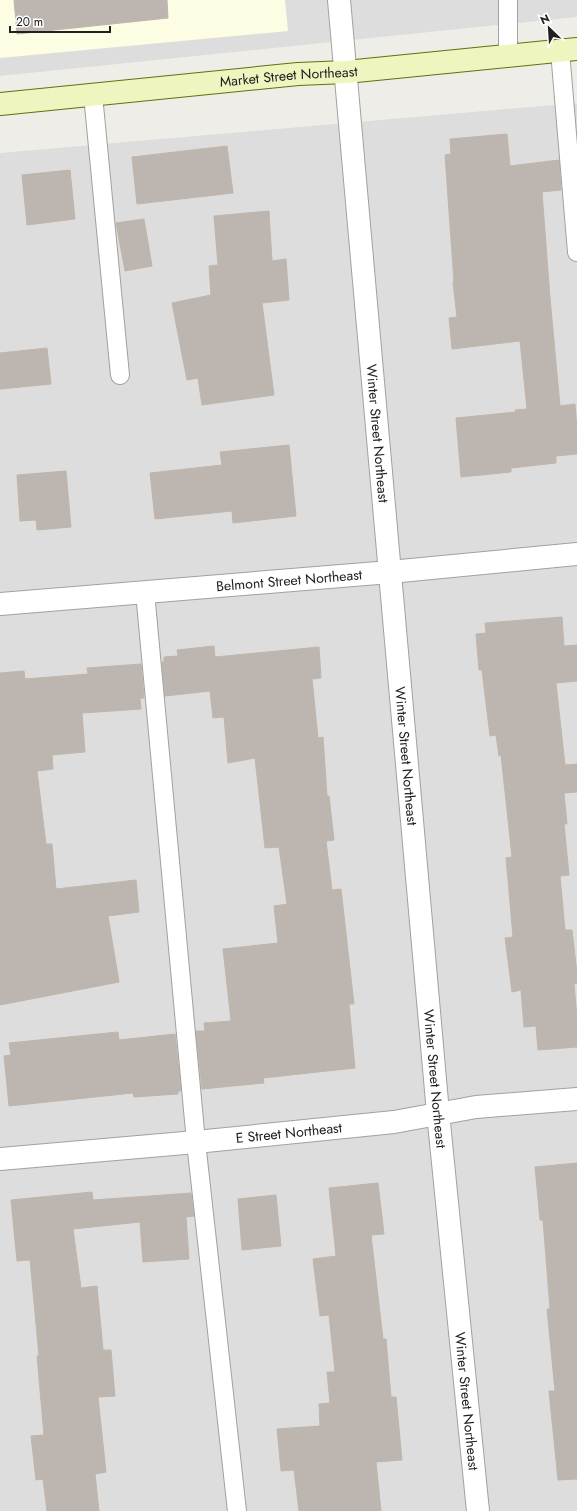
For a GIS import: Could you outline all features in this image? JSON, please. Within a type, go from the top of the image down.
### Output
[{"type":"main road","name":"Market Street Northeast","points":[[0,104],[298,74],[346,72],[569,50]]},
{"type":"street","name":"Winter Street Northeast","points":[[339,0],[438,1113],[478,1511]]},
{"type":"street","name":"Belmont Street Northeast","points":[[0,604],[390,572],[577,554]]},
{"type":"street","name":"E Street Northeast","points":[[0,1159],[196,1142],[394,1122],[476,1107],[577,1099]]},
{"type":"lane","points":[[508,0],[508,56]]},
{"type":"lane","points":[[569,50],[577,252]]},
{"type":"lane","points":[[93,95],[120,375]]},
{"type":"lane","points":[[145,592],[196,1142],[237,1511]]},
{"type":"shaded area","points":[[0,0],[577,0],[577,17],[0,76]]},
{"type":"shaded area","points":[[0,0],[285,0],[288,31],[0,58]]},
{"type":"shaded area","points":[[577,103],[577,1511],[0,1511],[0,153]]},
{"type":"building","points":[[14,0],[167,0],[168,18],[17,34]]},
{"type":"building","points":[[507,134],[510,166],[559,160],[561,190],[542,192],[560,406],[575,404],[577,454],[556,456],[556,463],[511,468],[511,472],[461,477],[456,418],[516,412],[515,410],[527,409],[520,341],[452,349],[449,318],[457,317],[453,282],[445,155],[451,154],[450,139]]},
{"type":"building","points":[[227,146],[233,193],[137,204],[132,157]]},
{"type":"building","points":[[70,170],[75,219],[27,225],[22,175]]},
{"type":"building","points":[[269,211],[272,261],[286,259],[289,300],[262,303],[274,395],[202,405],[198,378],[187,380],[172,303],[211,295],[209,266],[218,265],[214,216]]},
{"type":"building","points":[[144,219],[152,266],[125,271],[116,223]]},
{"type":"building","points":[[47,348],[51,384],[0,389],[0,353]]},
{"type":"building","points":[[289,445],[296,516],[233,523],[232,511],[155,519],[150,473],[222,465],[220,452]]},
{"type":"building","points":[[66,471],[71,527],[37,530],[36,520],[20,521],[17,475]]},
{"type":"building","points":[[562,617],[564,646],[577,645],[577,681],[556,683],[565,765],[577,764],[577,792],[564,793],[567,824],[564,824],[569,875],[560,876],[565,930],[572,930],[577,973],[577,983],[574,984],[577,1018],[577,1047],[538,1050],[536,1026],[524,1027],[521,990],[512,992],[505,938],[513,937],[506,858],[512,857],[501,755],[499,756],[496,735],[490,736],[482,670],[479,670],[476,634],[486,633],[485,623]]},
{"type":"building","points":[[214,646],[215,657],[319,647],[321,678],[312,679],[318,738],[323,737],[327,796],[329,796],[334,840],[326,841],[332,890],[341,889],[354,1004],[349,1004],[355,1068],[263,1078],[264,1083],[202,1089],[196,1031],[205,1031],[204,1023],[231,1021],[223,949],[278,943],[274,906],[287,904],[279,847],[265,848],[255,758],[228,763],[224,717],[213,718],[210,691],[165,696],[162,662],[164,662],[164,657],[178,656],[177,650]]},
{"type":"building","points":[[141,664],[144,698],[140,698],[141,709],[82,713],[85,752],[52,755],[53,769],[37,771],[46,844],[52,844],[56,889],[136,880],[139,912],[108,916],[119,982],[0,1005],[0,673],[24,671],[25,679],[88,674],[87,668]]},
{"type":"building","points":[[118,1032],[119,1040],[175,1034],[181,1091],[178,1091],[178,1094],[134,1097],[133,1093],[9,1106],[4,1056],[11,1055],[9,1043]]},
{"type":"building","points":[[577,1163],[577,1479],[558,1480],[549,1391],[555,1391],[547,1309],[550,1309],[543,1220],[540,1220],[535,1167]]},
{"type":"building","points":[[378,1183],[384,1234],[371,1235],[383,1339],[386,1339],[391,1397],[396,1397],[402,1460],[376,1462],[381,1511],[299,1511],[294,1470],[281,1471],[277,1429],[320,1426],[319,1404],[330,1403],[327,1372],[335,1372],[329,1315],[320,1316],[313,1259],[336,1256],[329,1188]]},
{"type":"building","points":[[92,1192],[93,1200],[191,1193],[194,1216],[186,1217],[189,1259],[143,1262],[140,1222],[73,1229],[81,1288],[97,1286],[103,1350],[111,1350],[115,1396],[98,1397],[106,1472],[95,1474],[99,1511],[47,1511],[43,1479],[36,1480],[31,1436],[44,1435],[37,1356],[39,1356],[30,1260],[17,1261],[11,1200]]},
{"type":"building","points":[[276,1195],[281,1246],[242,1250],[238,1199]]}]
